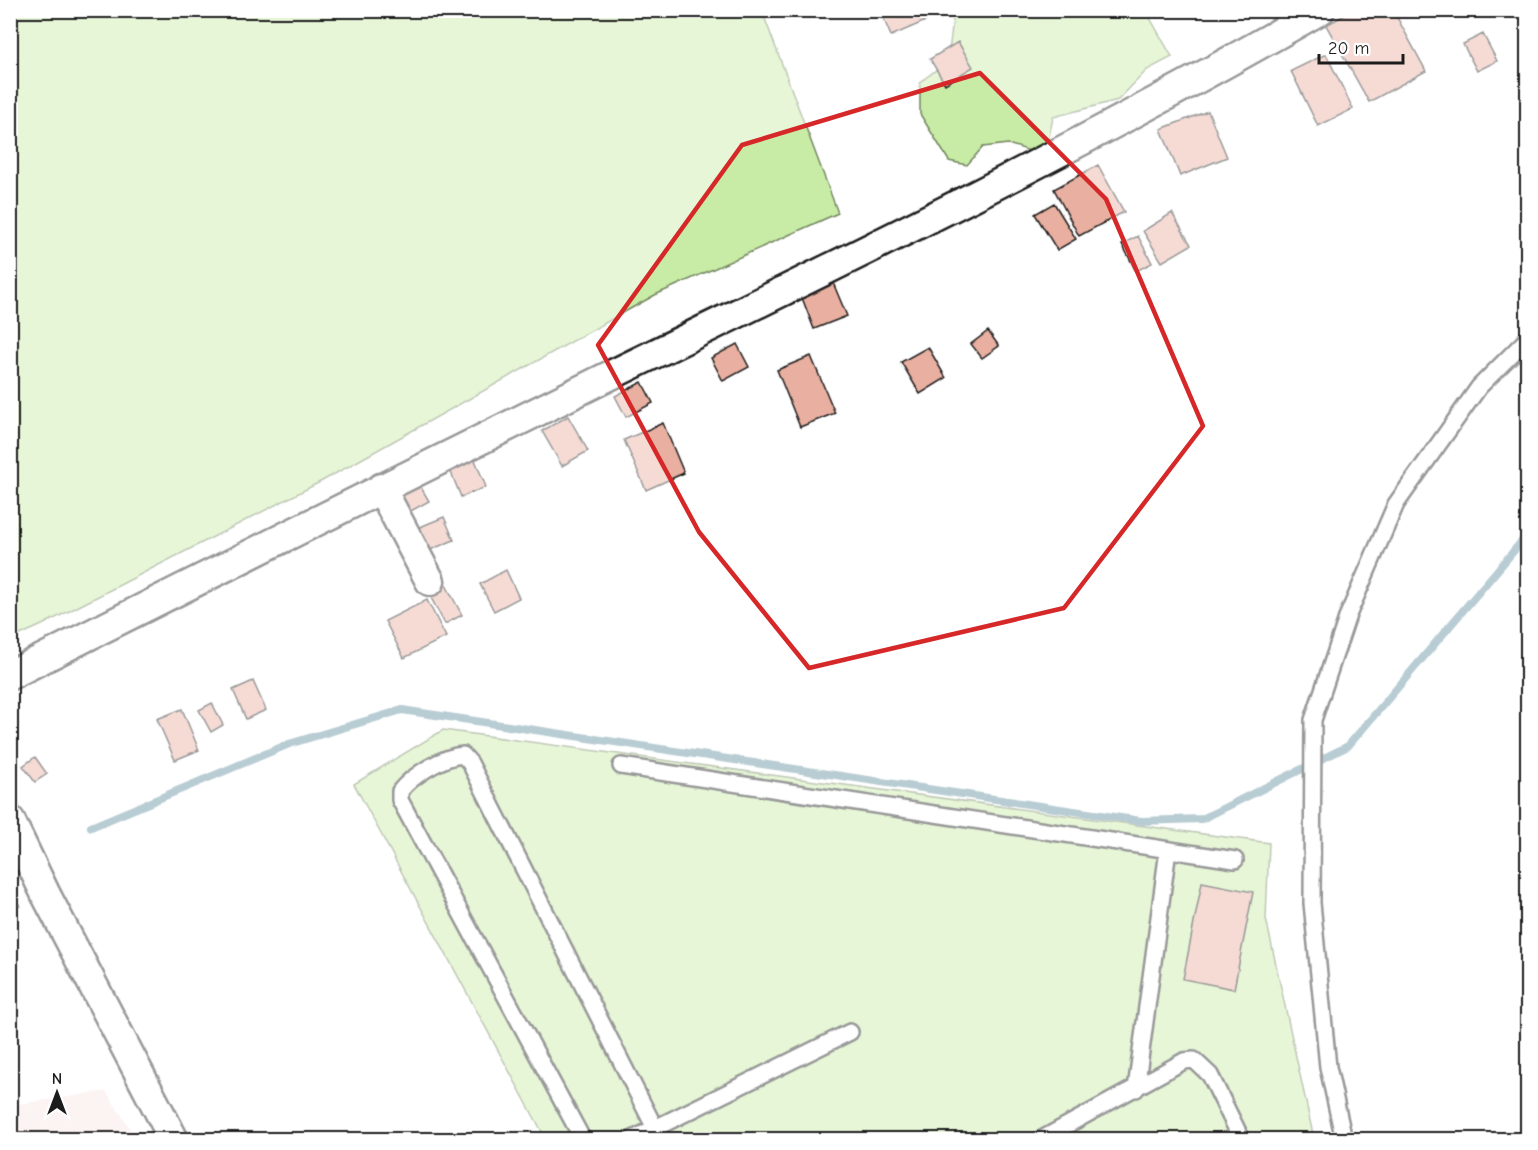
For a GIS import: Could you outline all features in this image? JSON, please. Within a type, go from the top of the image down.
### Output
[{"type":"street","points":[[10,675],[381,488],[883,243],[1232,61],[1320,10]]},
{"type":"street","points":[[381,488],[430,582]]},
{"type":"street","points":[[10,820],[46,895],[174,1140]]},
{"type":"lane","points":[[1344,1140],[1328,1067],[1311,903],[1313,720],[1348,615],[1396,504],[1479,387],[1527,338]]},
{"type":"lane","points":[[583,1140],[400,800],[400,791],[406,783],[453,755],[463,755],[471,763],[657,1134]]},
{"type":"lane","points":[[621,766],[1235,860]]},
{"type":"lane","points":[[1136,1089],[1168,850]]},
{"type":"lane","points":[[631,1140],[657,1134],[850,1032]]},
{"type":"lane","points":[[1040,1140],[1184,1061],[1194,1060],[1210,1075],[1242,1140]]},
{"type":"highlighted area","points":[[980,73],[1106,199],[1203,426],[1064,608],[809,668],[699,532],[598,345],[742,145]]},
{"type":"shaded area","points":[[106,1091],[137,1139],[11,1139],[11,1105]]},
{"type":"green space","points":[[11,10],[762,11],[838,213],[655,295],[322,481],[11,639]]},
{"type":"green space","points":[[954,11],[1146,11],[1172,57],[1147,70],[1118,100],[1053,117],[1049,138],[1036,153],[1008,144],[983,147],[967,165],[949,161],[920,114],[920,82],[944,64],[949,52]]},
{"type":"green space","points":[[443,730],[1269,843],[1266,919],[1314,1139],[546,1139],[354,784]]},
{"type":"building","points":[[880,10],[951,10],[891,36]]},
{"type":"building","points":[[1354,10],[1393,10],[1426,71],[1369,102],[1326,25]]},
{"type":"building","points":[[1483,34],[1497,61],[1477,71],[1463,44]]},
{"type":"building","points":[[958,42],[973,67],[945,84],[930,59]]},
{"type":"building","points":[[1326,54],[1353,109],[1318,126],[1291,71]]},
{"type":"building","points":[[1208,111],[1227,157],[1180,176],[1161,129]]},
{"type":"building","points":[[1098,165],[1124,212],[1079,236],[1054,189]]},
{"type":"building","points":[[1054,203],[1076,239],[1057,250],[1035,214]]},
{"type":"building","points":[[1172,213],[1191,245],[1162,262],[1143,231]]},
{"type":"building","points":[[1138,236],[1152,263],[1136,271],[1122,244]]},
{"type":"building","points":[[831,278],[847,316],[814,329],[799,290]]},
{"type":"building","points":[[988,331],[999,346],[982,358],[971,344]]},
{"type":"building","points":[[737,344],[749,367],[723,381],[711,358]]},
{"type":"building","points":[[928,347],[946,378],[920,394],[901,362]]},
{"type":"building","points":[[811,356],[835,413],[800,427],[777,370]]},
{"type":"building","points":[[642,382],[653,403],[626,417],[615,396]]},
{"type":"building","points":[[568,416],[588,451],[562,466],[542,431]]},
{"type":"building","points":[[663,423],[684,473],[646,490],[624,440]]},
{"type":"building","points":[[475,460],[486,487],[461,497],[450,470]]},
{"type":"building","points":[[419,484],[429,501],[409,512],[399,494]]},
{"type":"building","points":[[444,517],[454,540],[430,550],[420,527]]},
{"type":"building","points":[[506,570],[519,598],[494,611],[480,584]]},
{"type":"building","points":[[446,585],[462,615],[445,624],[429,594]]},
{"type":"building","points":[[427,600],[446,637],[404,658],[385,621]]},
{"type":"building","points":[[253,681],[266,710],[246,719],[233,690]]},
{"type":"building","points":[[212,703],[223,725],[211,732],[199,710]]},
{"type":"building","points":[[182,709],[199,750],[175,760],[157,719]]},
{"type":"building","points":[[35,757],[47,774],[35,782],[23,766]]},
{"type":"building","points":[[1202,882],[1253,892],[1234,989],[1183,979]]},
{"type":"waterway","points":[[91,827],[289,744],[402,710],[1141,821],[1202,819],[1348,746],[1528,534]]}]
